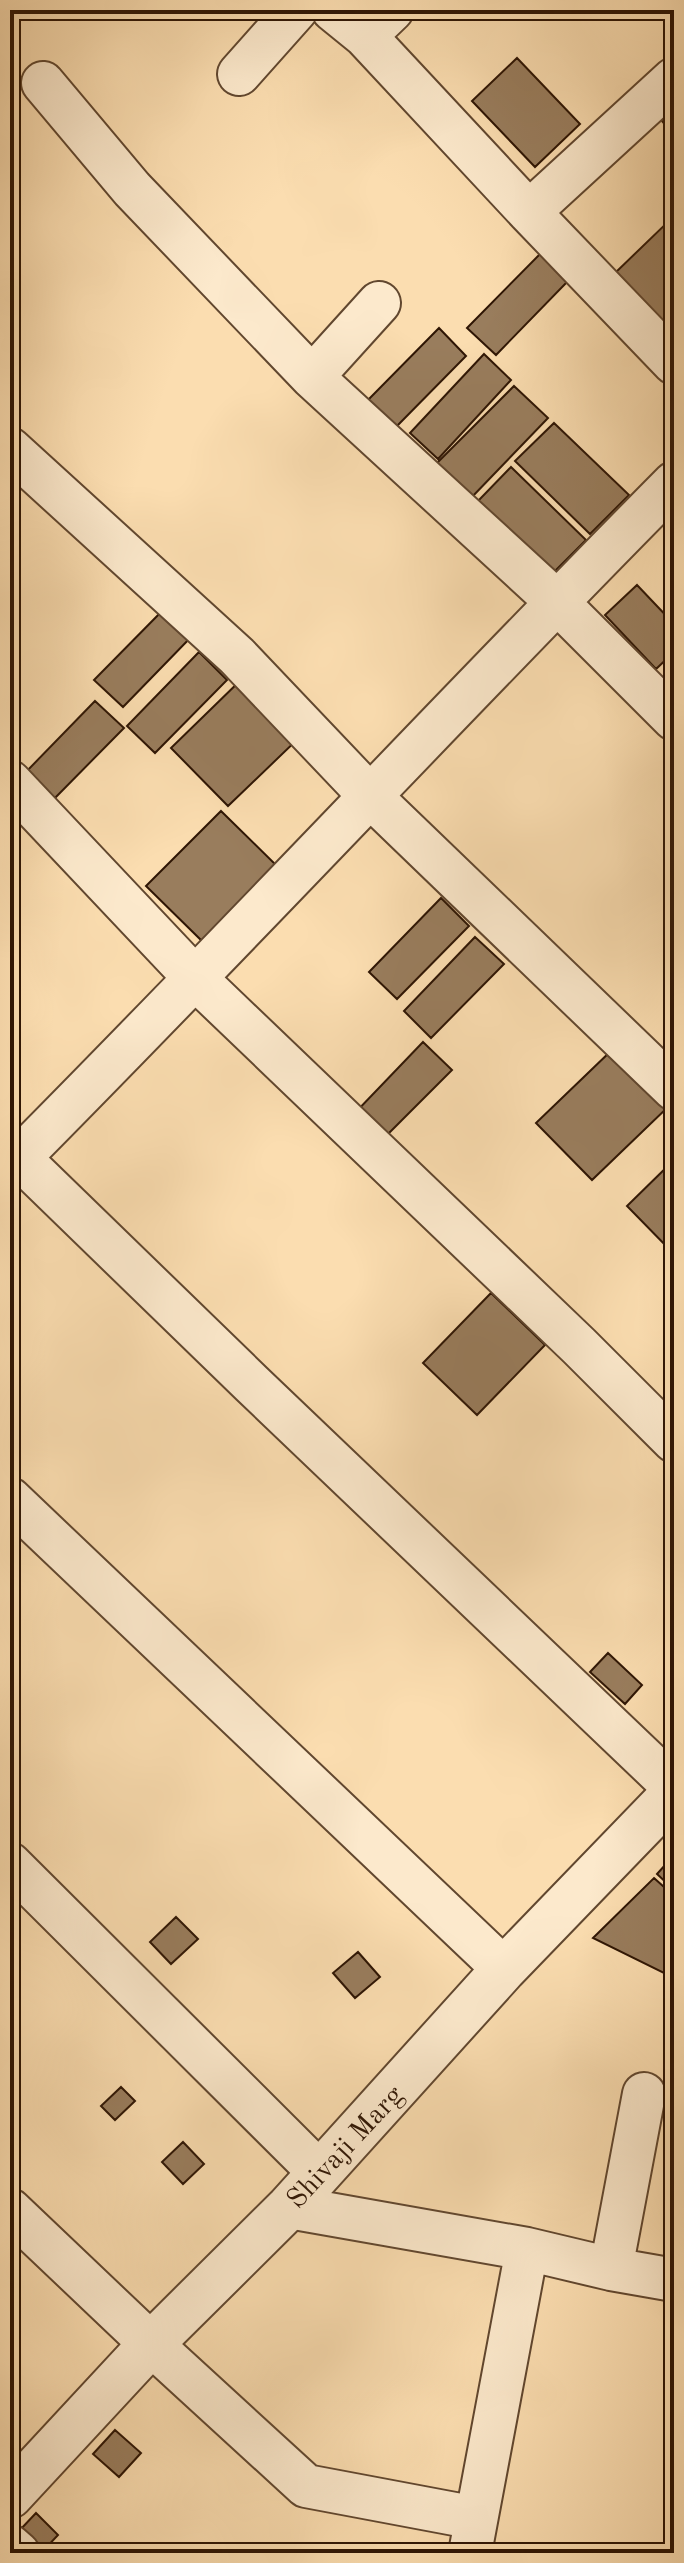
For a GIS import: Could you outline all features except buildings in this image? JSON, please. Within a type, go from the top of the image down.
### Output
[{"type":"street","points":[[239,74],[296,10]]},
{"type":"street","points":[[363,19],[529,212],[674,363]]},
{"type":"street","points":[[529,212],[674,79]]},
{"type":"street","points":[[43,83],[132,189],[312,377],[557,602],[674,719]]},
{"type":"street","points":[[312,377],[379,303]]},
{"type":"street","points":[[10,449],[237,656],[370,796],[674,1089]]},
{"type":"street","points":[[674,483],[196,979],[13,1158],[674,1790]]},
{"type":"street","points":[[10,782],[196,979],[674,1441]]},
{"type":"street","points":[[10,1499],[504,1969]]},
{"type":"street","name":"Shivaji Marg","points":[[10,2496],[151,2344],[289,2207],[504,1969],[674,1790]]},
{"type":"street","points":[[10,1864],[320,2173]]},
{"type":"street","points":[[611,2269],[644,2094]]},
{"type":"street","points":[[289,2207],[527,2249],[674,2280]]},
{"type":"street","points":[[10,2210],[306,2486],[473,2536],[527,2249]]},
{"type":"street","points":[[10,2546],[18,2553]]}]
